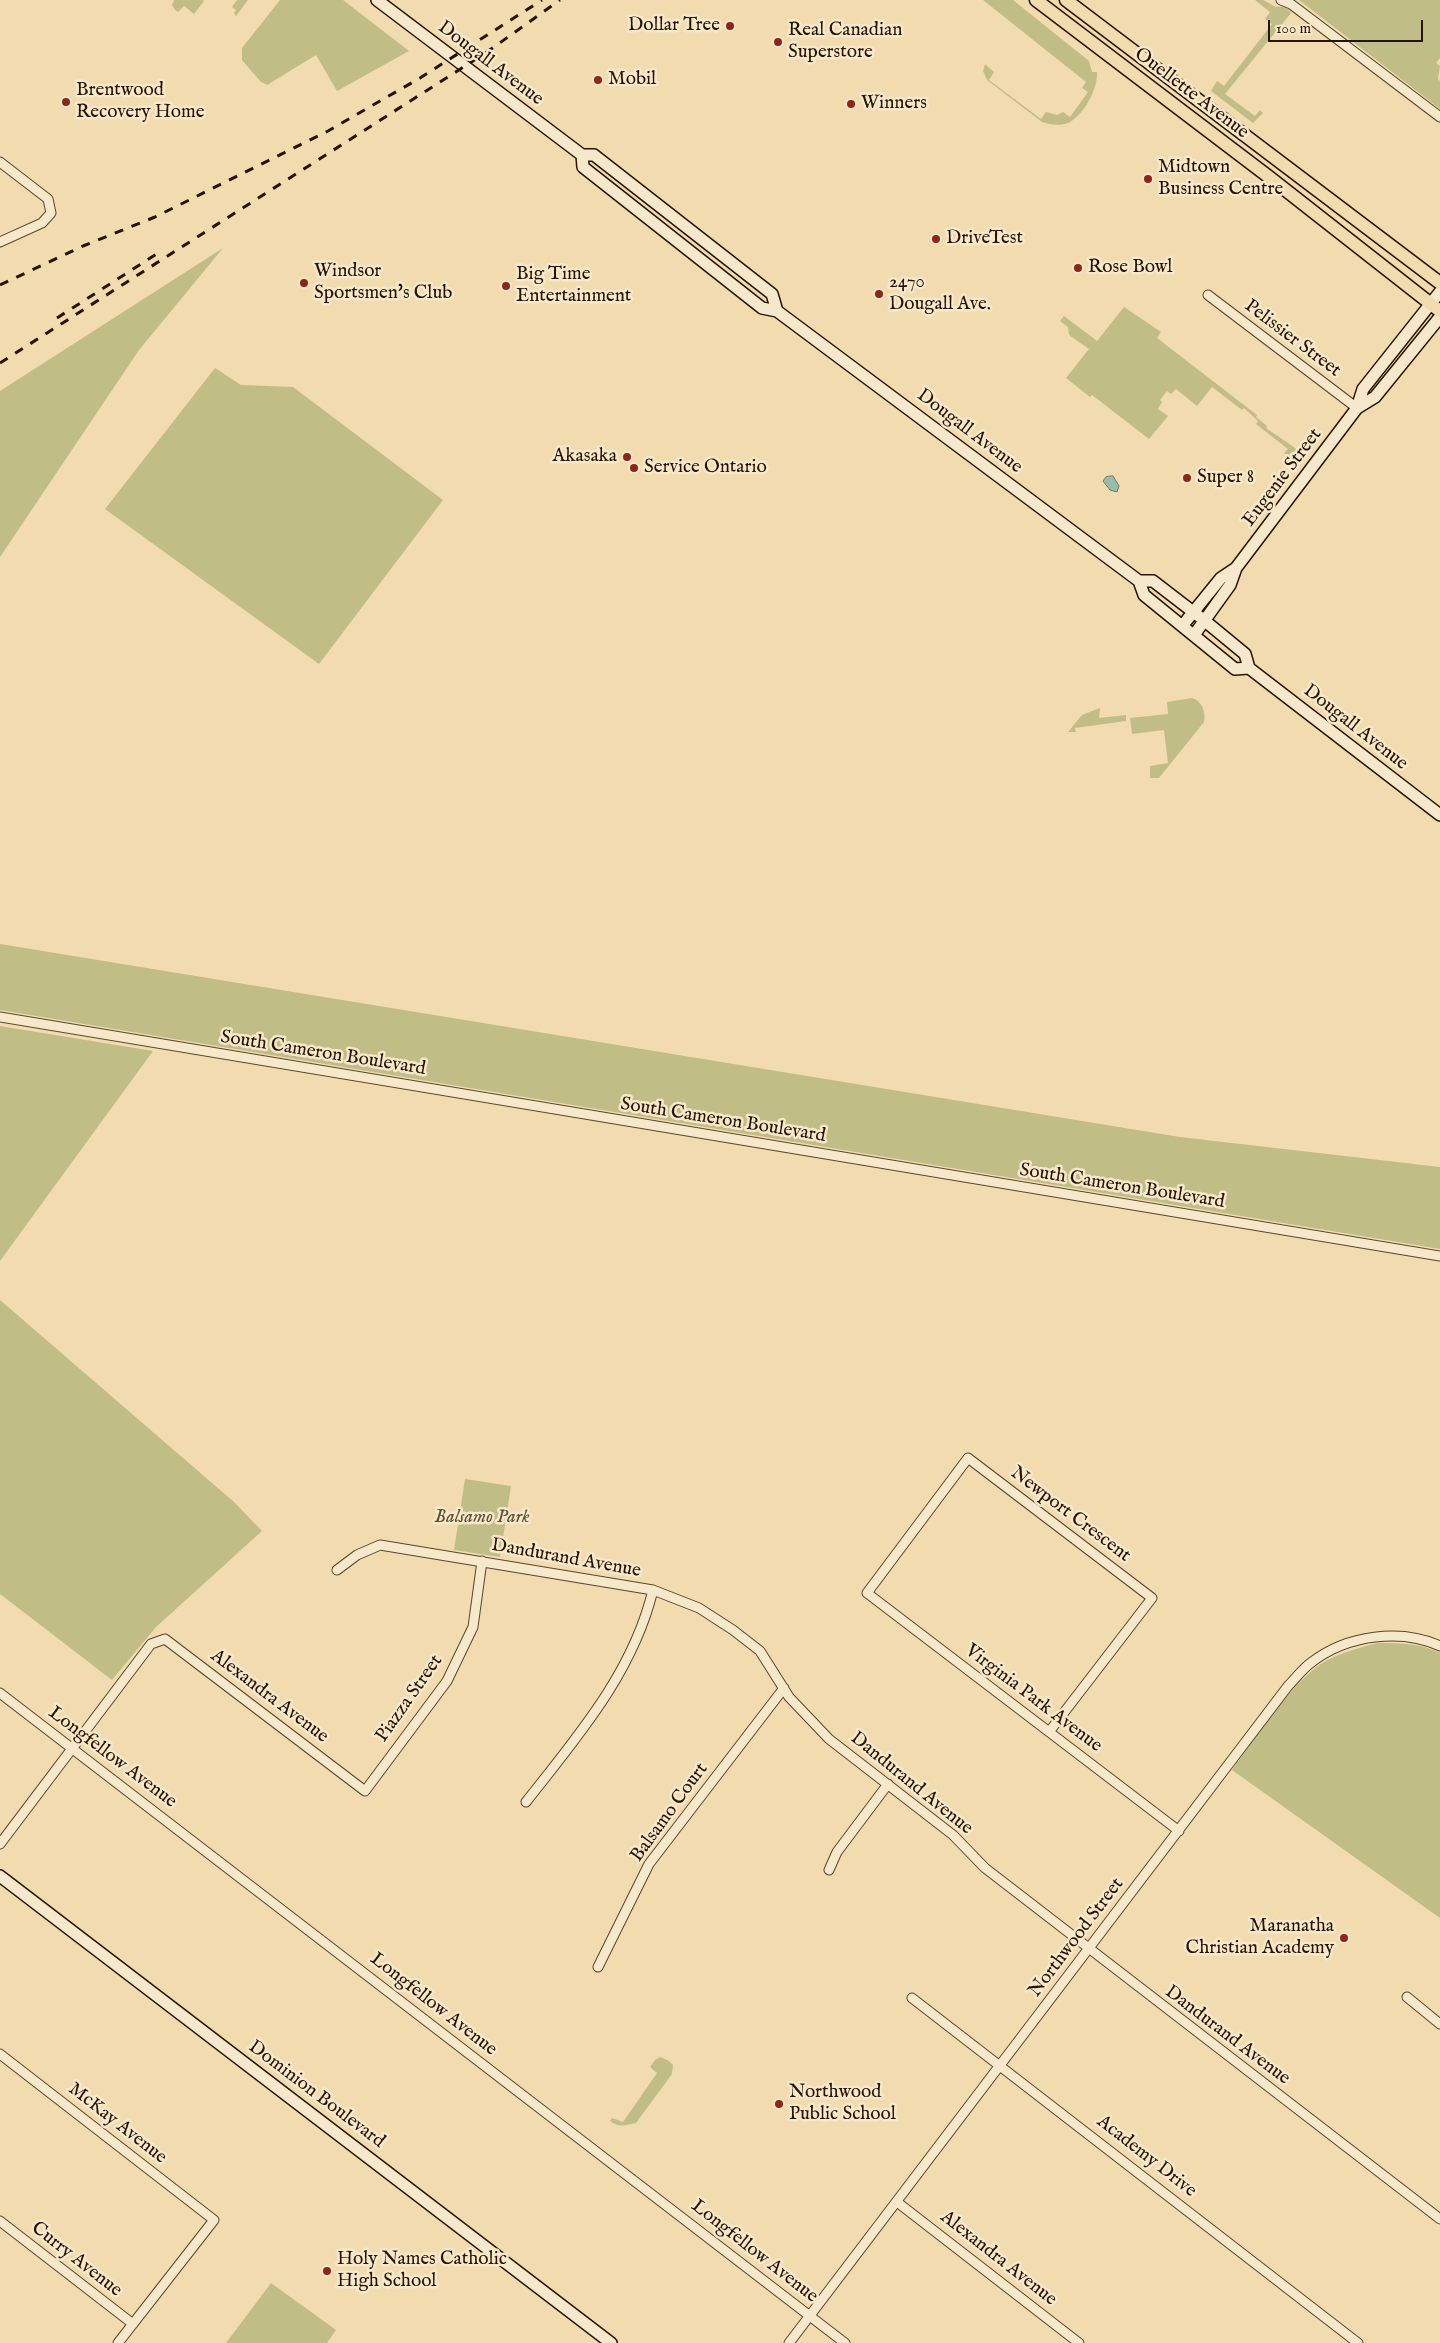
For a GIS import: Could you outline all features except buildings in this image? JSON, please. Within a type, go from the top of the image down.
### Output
[{"type":"main road","name":"Ouellette Avenue","points":[[1036,0],[1436,307]]},
{"type":"main road","name":"Ouellette Avenue","points":[[1066,0],[1440,283]]},
{"type":"street","name":"Dougall Avenue","points":[[377,0],[582,155],[594,155],[772,294],[777,311]]},
{"type":"street","points":[[1280,0],[1291,4],[1440,117]]},
{"type":"street","name":"Dougall Avenue","points":[[582,155],[583,167],[590,173],[762,308],[777,311],[1139,581],[1144,595],[1236,669],[1249,668]]},
{"type":"street","points":[[0,162],[48,199],[51,213],[42,223],[0,242]]},
{"type":"street","name":"Eugenie Street","points":[[1357,408],[1363,389],[1436,307],[1440,292]]},
{"type":"street","name":"Pelissier Street","points":[[1208,295],[1357,408]]},
{"type":"street","name":"Eugenie Street","points":[[1194,635],[1230,586],[1236,568],[1357,408],[1380,391],[1440,316]]},
{"type":"street","name":"Eugenie Street","points":[[1182,626],[1221,578],[1236,568]]},
{"type":"street","name":"Dougall Avenue","points":[[1139,581],[1153,581],[1194,612],[1245,654],[1249,668],[1440,815]]},
{"type":"street","name":"South Cameron Boulevard","points":[[0,1017],[1440,1256]]},
{"type":"street","name":"Newport Crescent","points":[[867,1594],[968,1458],[976,1464],[1152,1598],[1049,1732]]},
{"type":"street","name":"Dandurand Avenue","points":[[337,1570],[357,1555],[380,1546],[654,1590],[699,1608],[733,1630],[760,1651],[789,1697],[829,1739],[953,1835],[985,1868],[1440,2219]]},
{"type":"street","name":"Piazza Street","points":[[365,1791],[447,1680],[472,1627],[482,1561]]},
{"type":"street","points":[[526,1802],[598,1710],[625,1664],[654,1590]]},
{"type":"street","name":"Virginia Park Avenue","points":[[867,1594],[1179,1831]]},
{"type":"street","name":"Northwood Street","points":[[789,2343],[1288,1686],[1312,1662],[1337,1647],[1362,1639],[1395,1636],[1430,1641],[1440,1646]]},
{"type":"street","name":"Alexandra Avenue","points":[[72,1748],[151,1644],[165,1639],[365,1791]]},
{"type":"street","name":"Balsamo Court","points":[[598,1967],[649,1864],[784,1688]]},
{"type":"street","name":"Longfellow Avenue","points":[[0,1693],[845,2343]]},
{"type":"street","points":[[0,1844],[72,1748]]},
{"type":"street","points":[[830,1870],[837,1852],[888,1784]]},
{"type":"street","name":"Dominion Boulevard","points":[[0,1876],[611,2343]]},
{"type":"street","points":[[1407,1997],[1440,2024]]},
{"type":"street","name":"Academy Drive","points":[[912,1998],[1358,2343]]},
{"type":"street","name":"McKay Avenue","points":[[0,2054],[214,2220],[133,2324]]},
{"type":"street","name":"Alexandra Avenue","points":[[897,2202],[1079,2343]]},
{"type":"street","name":"Curry Avenue","points":[[0,2221],[133,2324]]},
{"type":"street","points":[[118,2343],[133,2324]]},
{"type":"green space","points":[[174,0],[204,1],[194,14],[184,6],[178,12],[175,10],[172,5]]},
{"type":"green space","points":[[237,0],[248,0],[236,16],[234,13],[236,10],[232,7]]},
{"type":"green space","points":[[280,0],[343,0],[409,51],[337,91],[316,55],[268,85],[261,82],[242,60],[242,48]]},
{"type":"green space","points":[[983,0],[1013,0],[1089,61],[1092,72],[1097,72],[1096,85],[1087,105],[1073,120],[1054,125],[1042,122],[987,80],[983,71],[985,64],[994,72],[989,80],[1041,119],[1046,112],[1057,115],[1063,112],[1070,117],[1088,92],[1082,88],[1086,82]]},
{"type":"green space","points":[[1255,0],[1263,0],[1276,7],[1285,6],[1291,13],[1225,94],[1255,116],[1260,110],[1263,113],[1253,123],[1211,91],[1217,81],[1224,86],[1272,24],[1265,19],[1270,12]]},
{"type":"green space","points":[[1299,0],[1440,0],[1440,58],[1436,63],[1440,66],[1438,79],[1440,81],[1440,109]]},
{"type":"green space","points":[[223,248],[139,350],[0,557],[0,391]]},
{"type":"green space","points":[[1124,307],[1161,332],[1157,338],[1257,415],[1256,417],[1267,426],[1266,428],[1298,450],[1314,428],[1317,434],[1294,461],[1284,453],[1288,449],[1256,424],[1258,421],[1244,408],[1242,410],[1212,387],[1197,406],[1176,389],[1171,394],[1167,391],[1160,400],[1162,402],[1158,409],[1168,416],[1149,439],[1092,395],[1090,397],[1066,378],[1089,349],[1069,335],[1068,327],[1060,321],[1064,316],[1097,341]]},
{"type":"green space","points":[[215,368],[241,385],[293,387],[443,500],[319,664],[105,509]]},
{"type":"green space","points":[[1192,698],[1202,707],[1204,722],[1159,778],[1150,778],[1150,766],[1168,763],[1164,730],[1132,734],[1130,718],[1168,714],[1167,702]]},
{"type":"green space","points":[[1100,708],[1099,718],[1126,715],[1126,721],[1075,728],[1076,732],[1068,732],[1082,715]]},
{"type":"green space","points":[[0,944],[1180,1137],[1440,1167],[1440,1249],[0,1010]]},
{"type":"green space","points":[[0,1026],[153,1051],[0,1261]]},
{"type":"green space","points":[[0,1300],[234,1502],[262,1531],[156,1627],[112,1680],[0,1594]]},
{"type":"green space","name":"Balsamo Park","points":[[465,1479],[511,1486],[500,1557],[454,1550]]},
{"type":"green space","points":[[1377,1643],[1417,1645],[1440,1653],[1440,1918],[1232,1770],[1280,1704],[1314,1669],[1336,1656]]},
{"type":"green space","points":[[660,2057],[673,2065],[672,2074],[636,2123],[620,2125],[610,2121],[612,2118],[623,2122],[657,2073],[650,2067]]},
{"type":"green space","points":[[271,2283],[336,2330],[327,2343],[226,2343]]},
{"type":"shaded area","points":[[1113,476],[1119,486],[1117,492],[1110,490],[1103,481],[1106,477]]},
{"type":"railway","points":[[0,285],[83,246],[155,217],[328,131],[420,78],[542,0]]},
{"type":"railway","points":[[0,363],[487,52],[560,0]]},
{"type":"railway","points":[[57,318],[158,253]]},
{"type":"place","name":"Dollar Tree","points":[[730,26]]},
{"type":"place","name":"Real Canadian Superstore","points":[[778,42]]},
{"type":"place","name":"Mobil","points":[[598,80]]},
{"type":"place","name":"Brentwood Recovery Home","points":[[66,102]]},
{"type":"place","name":"Winners","points":[[851,104]]},
{"type":"place","name":"Midtown Business Centre","points":[[1148,179]]},
{"type":"place","name":"DriveTest","points":[[936,239]]},
{"type":"place","name":"Rose Bowl","points":[[1078,268]]},
{"type":"place","name":"Windsor Sportsmen's Club","points":[[304,283]]},
{"type":"place","name":"Big Time Entertainment","points":[[506,286]]},
{"type":"place","name":"2470 Dougall Ave.","points":[[879,294]]},
{"type":"place","name":"Akasaka","points":[[627,457]]},
{"type":"place","name":"Service Ontario","points":[[634,468]]},
{"type":"place","name":"Super 8","points":[[1187,478]]},
{"type":"place","name":"Maranatha Christian Academy","points":[[1344,1938]]},
{"type":"place","name":"Northwood Public School","points":[[779,2104]]},
{"type":"place","name":"Holy Names Catholic High School","points":[[327,2271]]}]
